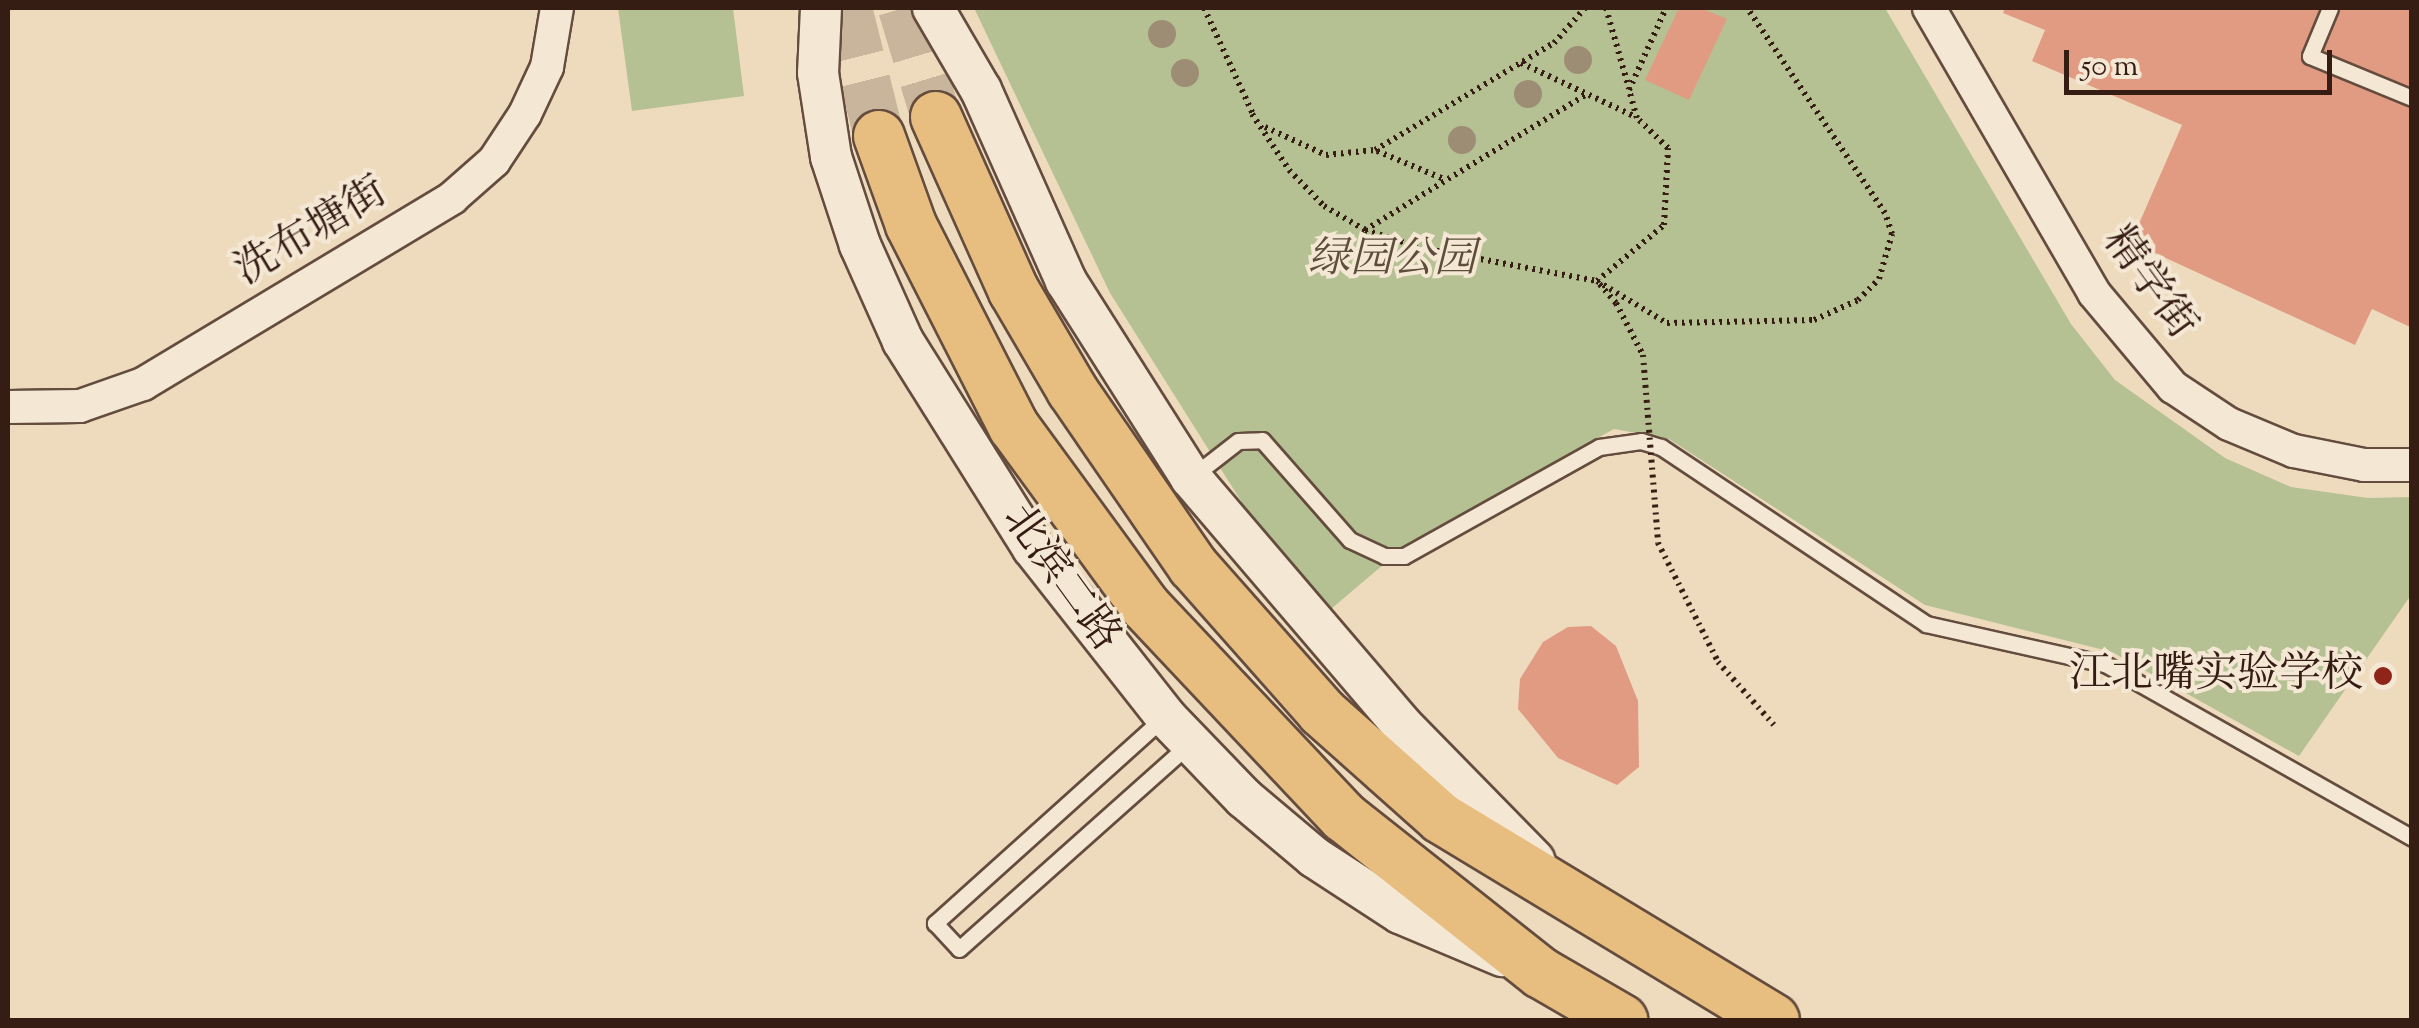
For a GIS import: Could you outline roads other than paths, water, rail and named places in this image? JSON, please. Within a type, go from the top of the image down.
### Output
[{"type":"main road","points":[[936,116],[1014,291],[1119,463],[1194,566],[1382,770],[1440,818],[1583,910],[1774,1020]]},
{"type":"main road","name":"北滨二路","points":[[878,136],[919,242],[1014,427],[1145,606],[1344,816],[1541,973],[1622,1020]]},
{"type":"street","name":"洗布塘街","points":[[8,407],[80,406],[143,384],[452,198],[494,161],[525,114],[547,66],[558,8]]},
{"type":"street","name":"北滨二路","points":[[821,8],[818,73],[831,157],[860,246],[902,341],[1033,548],[1177,730],[1314,857],[1400,914],[1541,973]]},
{"type":"street","points":[[818,73],[828,32],[846,8]]},
{"type":"street","name":"精学街","points":[[1929,8],[2094,293],[2173,387],[2230,424],[2294,450],[2364,464],[2412,465]]},
{"type":"street","points":[[934,13],[1066,281],[1190,478],[1400,723],[1583,910]]},
{"type":"lane","points":[[2330,8],[2310,56],[2412,98]]},
{"type":"lane","points":[[1190,478],[1238,442],[1262,440],[1350,540],[1384,556],[1404,556],[1599,447],[1641,440],[1661,447],[1926,624],[2106,664],[2412,838]]},
{"type":"lane","points":[[1177,730],[959,949],[936,924],[1177,730]]},
{"type":"tunnel","points":[[847,8],[879,136]]},
{"type":"tunnel","points":[[903,8],[936,117]]},
{"type":"place","name":"江北嘴实验学校","points":[[2383,676]]},
{"type":"park label","name":"绿园公园","points":[[1392,261]]}]
